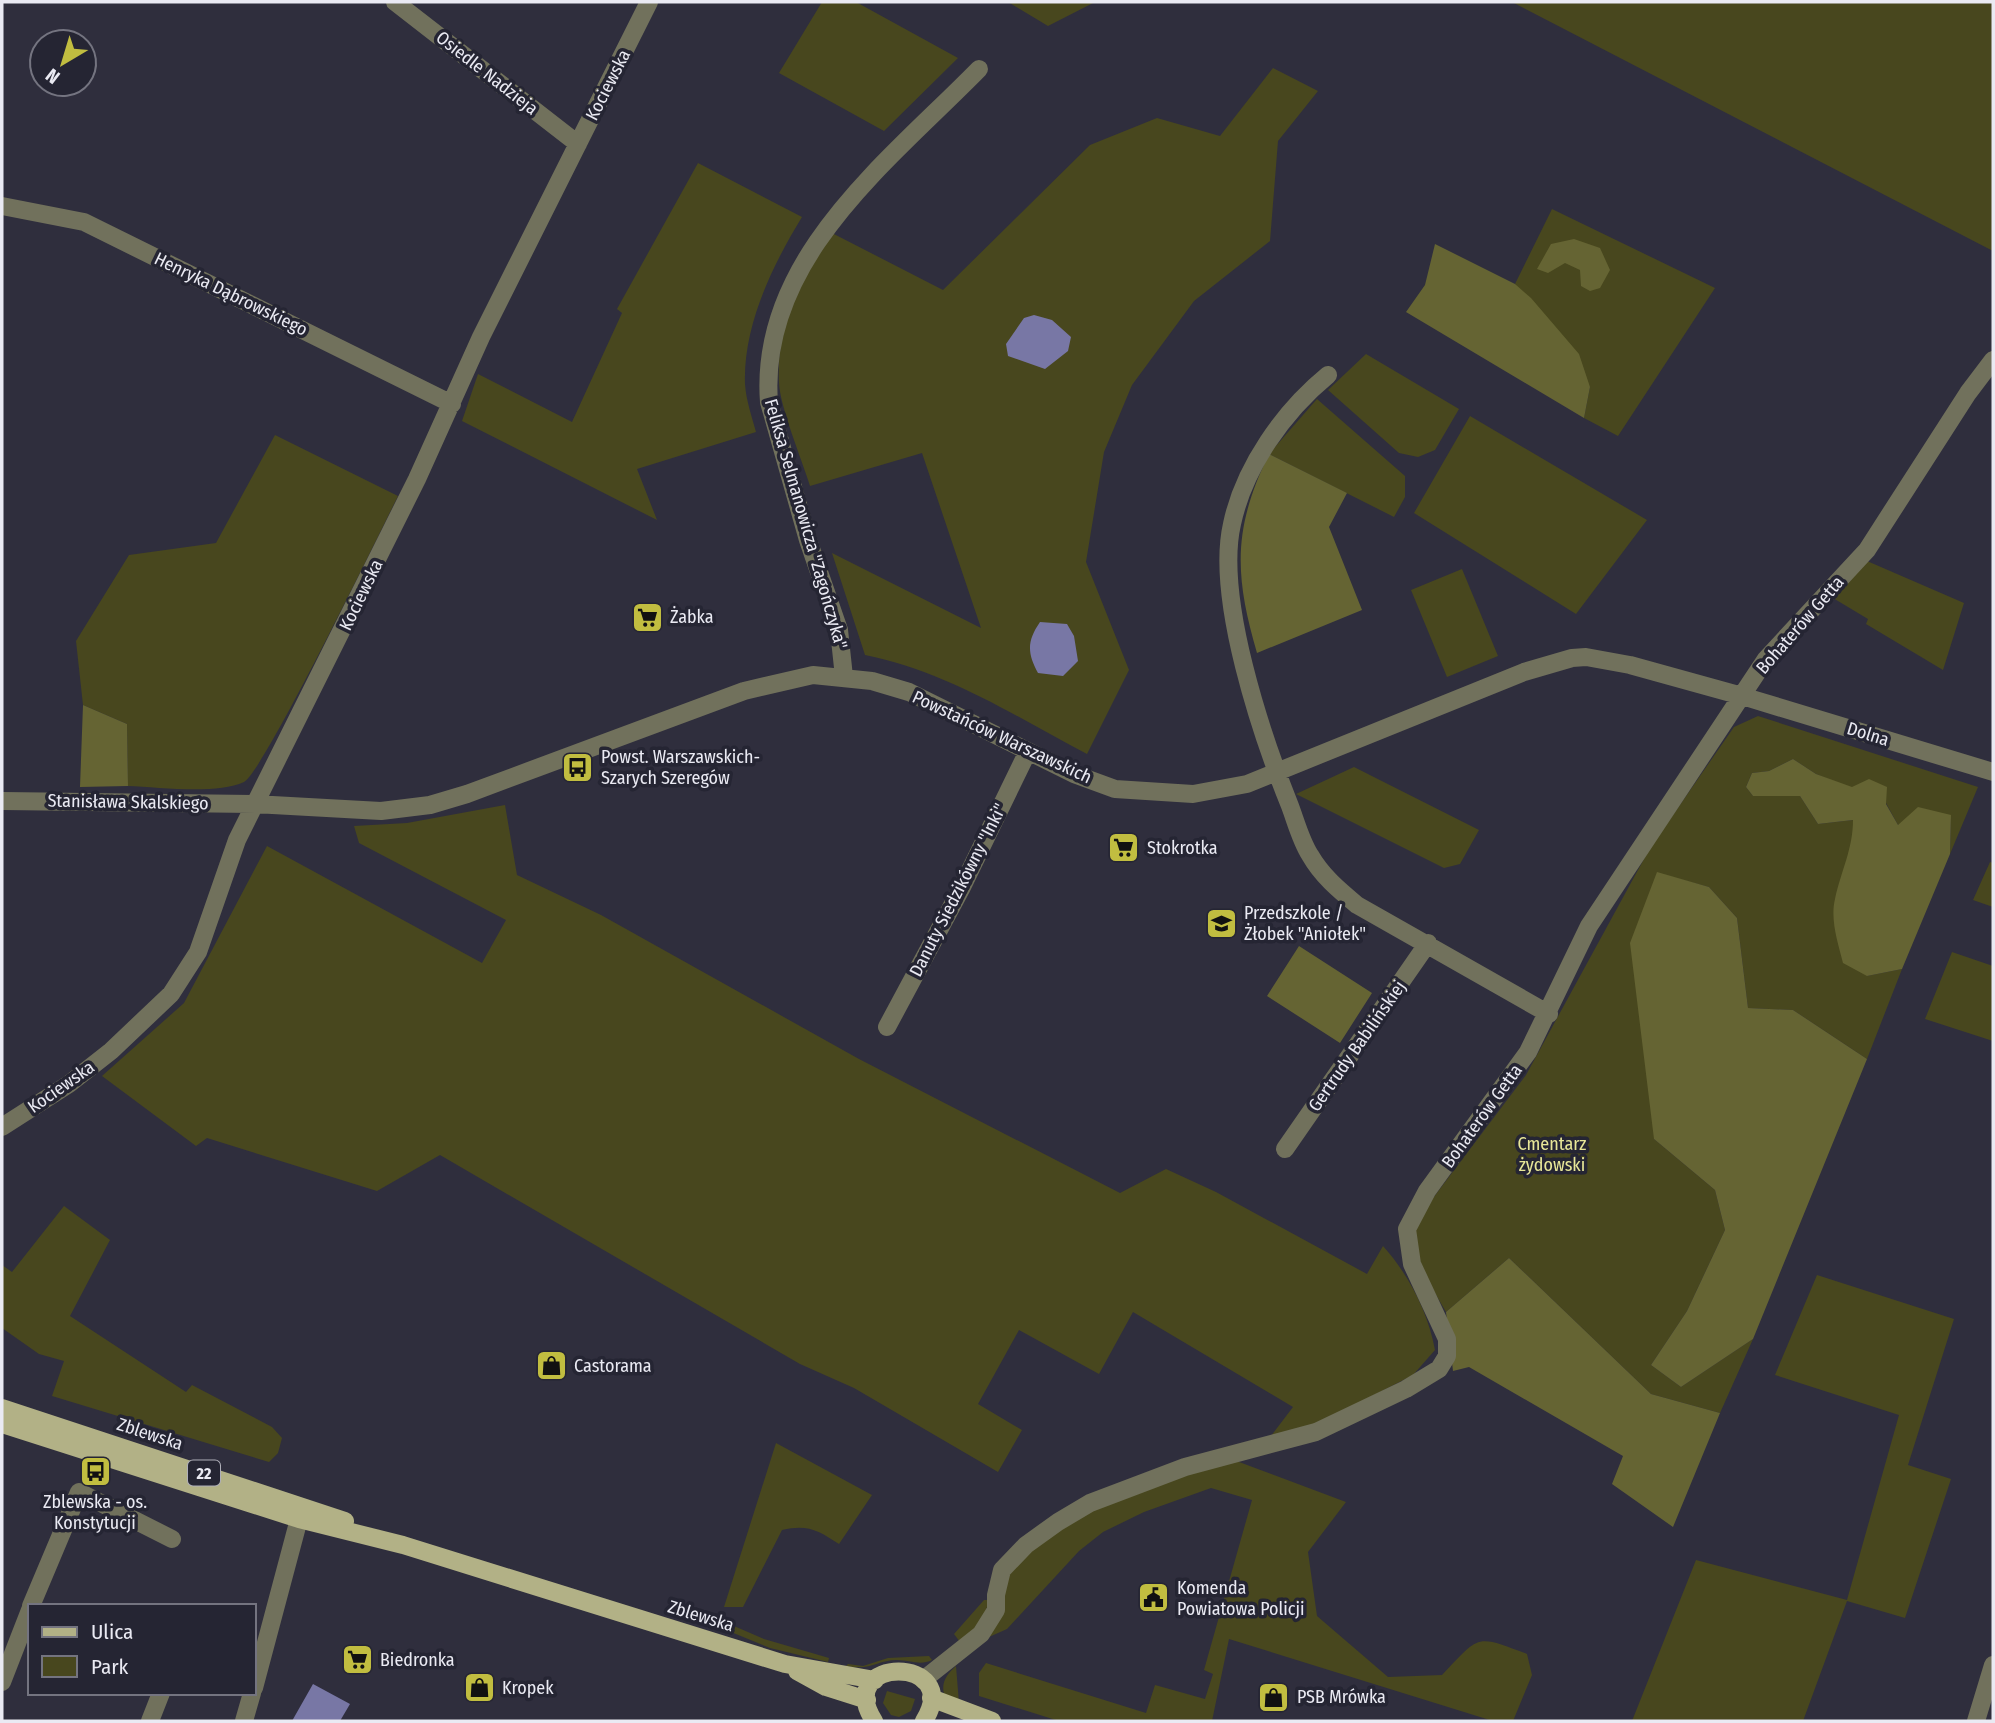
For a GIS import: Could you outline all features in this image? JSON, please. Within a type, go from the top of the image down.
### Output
[{"type":"main road","name":"Zblewska","points":[[2,1408],[320,1511],[403,1545]]},
{"type":"main road","name":"Zblewska","points":[[2,1424],[299,1519],[403,1545],[785,1664],[875,1680]]},
{"type":"main road","name":"Zblewska","points":[[785,1664],[826,1687],[867,1700]]},
{"type":"main road","name":"22","points":[[875,1680],[883,1673],[904,1669],[923,1680]]},
{"type":"main road","points":[[874,1721],[867,1700],[875,1680]]},
{"type":"main road","points":[[923,1680],[931,1698],[926,1721]]},
{"type":"main road","points":[[931,1698],[992,1721]]},
{"type":"street","name":"Osiedle Nadzieja","points":[[395,2],[578,144]]},
{"type":"street","name":"Kociewska","points":[[2,1127],[85,1071],[171,994],[198,952],[237,841],[254,804],[326,664],[452,404],[481,337],[649,2]]},
{"type":"street","name":"Feliksa Selmanowicza \"Zagończyka\"","points":[[844,677],[839,630],[804,528],[769,402],[767,379],[773,343],[784,303],[804,259],[832,218],[979,69]]},
{"type":"street","name":"Henryka Dąbrowskiego","points":[[2,206],[85,222],[452,404]]},
{"type":"street","name":"Bohaterów Getta","points":[[923,1680],[981,1634],[996,1610],[999,1578],[1026,1545],[1090,1503],[1185,1467],[1316,1432],[1406,1389],[1439,1369],[1447,1356],[1447,1339],[1412,1264],[1407,1229],[1427,1191],[1515,1071],[1549,1014],[1589,926],[1766,659],[1867,550],[1968,393],[1993,360]]},
{"type":"street","points":[[1328,375],[1312,389],[1263,451],[1241,492],[1231,525],[1233,612],[1247,676],[1276,772],[1310,855],[1331,883],[1357,905],[1429,943],[1549,1014]]},
{"type":"street","name":"Powstańców Warszawskich","points":[[254,804],[381,811],[430,805],[467,794],[744,691],[813,675],[844,677],[909,692],[1074,774],[1115,789],[1193,794],[1228,788],[1276,772],[1524,673],[1572,658],[1605,660],[1742,696]]},
{"type":"street","name":"Dolna","points":[[1742,696],[1993,772]]},
{"type":"street","name":"Danuty Siedzikówny \"Inki\"","points":[[887,1027],[961,889],[1028,751]]},
{"type":"street","name":"Stanisława Skalskiego","points":[[2,801],[254,804]]},
{"type":"street","name":"Gertrudy Babilińskiej","points":[[1285,1149],[1429,943]]},
{"type":"street","points":[[33,1604],[79,1492],[172,1539]]},
{"type":"street","points":[[256,1676],[299,1519]]},
{"type":"street","points":[[3,1677],[9,1641],[28,1612]]},
{"type":"street","points":[[1976,1721],[1993,1665]]},
{"type":"street","points":[[150,1721],[161,1695]]},
{"type":"street","points":[[244,1721],[251,1695]]},
{"type":"green space","points":[[822,2],[856,2],[958,58],[884,131],[779,73]]},
{"type":"green space","points":[[1008,2],[1095,2],[1048,26]]},
{"type":"green space","points":[[1512,2],[1993,2],[1993,251]]},
{"type":"green space","points":[[1273,68],[1318,91],[1278,141],[1270,241],[1194,301],[1132,385],[1104,452],[1086,562],[1129,670],[1087,754],[952,683],[895,662],[865,655],[832,553],[981,628],[922,453],[810,486],[783,406],[779,362],[781,342],[792,303],[809,266],[830,232],[943,290],[1090,145],[1157,118],[1220,136]]},
{"type":"green space","points":[[698,163],[802,217],[770,276],[749,340],[745,384],[756,432],[637,469],[657,520],[462,421],[478,374],[572,422],[622,313],[617,309]]},
{"type":"green space","points":[[1552,209],[1715,288],[1618,436],[1584,418],[1590,387],[1515,284]]},
{"type":"green space","points":[[1366,354],[1459,409],[1435,450],[1418,457],[1399,453],[1328,390]]},
{"type":"green space","points":[[1317,399],[1405,476],[1405,497],[1394,517],[1269,454]]},
{"type":"green space","points":[[1470,416],[1647,520],[1576,614],[1414,513]]},
{"type":"green space","points":[[275,435],[398,496],[297,697],[256,768],[244,782],[203,789],[128,786],[127,724],[83,705],[76,641],[129,555],[216,543]]},
{"type":"green space","points":[[1867,561],[1964,603],[1943,670],[1866,624],[1868,619],[1833,598]]},
{"type":"green space","points":[[1462,569],[1498,656],[1447,677],[1411,590]]},
{"type":"green space","name":"Cmentarz żydowski","points":[[1758,716],[1978,787],[1950,854],[1951,815],[1898,825],[1886,803],[1816,774],[1793,759],[1769,771],[1752,773],[1746,787],[1753,796],[1800,796],[1818,824],[1853,820],[1853,845],[1867,976],[1902,969],[1867,1059],[1793,1010],[1748,1008],[1737,918],[1709,887],[1657,873],[1654,1139],[1715,1190],[1725,1230],[1687,1311],[1651,1365],[1681,1387],[1753,1339],[1720,1413],[1651,1394],[1509,1258],[1446,1312],[1418,1264],[1414,1232],[1433,1198],[1526,1075],[1650,848],[1734,727]]},
{"type":"green space","points":[[1354,767],[1479,830],[1460,864],[1444,868],[1296,794]]},
{"type":"green space","points":[[505,805],[517,875],[601,915],[859,1059],[1120,1193],[1166,1169],[1216,1192],[1367,1274],[1383,1246],[1416,1295],[1428,1322],[1435,1350],[1413,1375],[1318,1424],[1268,1440],[1293,1407],[1133,1312],[1099,1374],[1019,1330],[978,1404],[1022,1430],[998,1472],[854,1388],[800,1364],[440,1155],[377,1191],[207,1138],[196,1146],[102,1076],[184,1003],[267,846],[482,963],[506,920],[359,843],[354,826],[407,823]]},
{"type":"green space","points":[[1990,862],[1993,863],[1993,907],[1973,900]]},
{"type":"green space","points":[[1952,952],[1993,966],[1993,1041],[1925,1019]]},
{"type":"green space","points":[[64,1206],[110,1240],[70,1316],[186,1392],[192,1385],[272,1427],[282,1438],[278,1453],[269,1462],[52,1396],[64,1361],[39,1354],[2,1328],[2,1265],[12,1272]]},
{"type":"green space","points":[[1817,1275],[1954,1319],[1908,1465],[1951,1479],[1905,1618],[1847,1601],[1803,1721],[1632,1721],[1696,1560],[1847,1600],[1899,1415],[1775,1375]]},
{"type":"green space","points":[[776,1443],[872,1495],[839,1544],[812,1530],[782,1530],[743,1607],[724,1607]]},
{"type":"green space","points":[[1231,1459],[1346,1502],[1308,1552],[1317,1616],[1388,1677],[1442,1675],[1464,1652],[1479,1642],[1497,1643],[1527,1654],[1532,1675],[1513,1721],[1493,1721],[1229,1639],[1212,1721],[1059,1721],[979,1696],[979,1673],[986,1663],[1146,1713],[1155,1685],[1205,1699],[1213,1674],[1204,1670],[1252,1500],[1211,1488],[1144,1512],[1103,1532],[1079,1551],[1007,1629],[989,1637],[998,1597],[1007,1575],[1025,1553],[1049,1533],[1108,1502]]},
{"type":"green space","points":[[984,1600],[989,1600],[983,1621],[960,1642],[954,1634]]},
{"type":"green space","points":[[734,1626],[764,1639],[829,1658],[828,1662],[770,1648],[731,1632]]},
{"type":"green space","points":[[929,1656],[932,1660],[923,1663],[897,1660],[862,1667],[846,1666],[863,1666],[888,1658]]},
{"type":"green space","points":[[956,1666],[959,1703],[944,1694],[943,1690],[946,1678]]},
{"type":"green space","points":[[887,1691],[915,1699],[911,1711],[899,1717],[891,1715],[883,1703]]},
{"type":"shaded area","points":[[1574,239],[1600,248],[1610,270],[1600,288],[1590,291],[1581,286],[1580,270],[1565,263],[1548,273],[1537,269],[1551,244]]},
{"type":"shaded area","points":[[1435,244],[1515,284],[1531,298],[1579,354],[1590,387],[1584,418],[1406,312],[1425,285]]},
{"type":"shaded area","points":[[1269,454],[1347,493],[1329,527],[1362,610],[1257,653],[1244,599],[1241,552],[1249,505]]},
{"type":"shaded area","points":[[83,705],[127,724],[128,786],[80,787]]},
{"type":"shaded area","points":[[1793,759],[1816,774],[1852,787],[1869,779],[1887,787],[1886,804],[1898,825],[1918,807],[1951,815],[1950,854],[1902,969],[1867,976],[1843,963],[1833,915],[1837,889],[1849,850],[1853,820],[1818,824],[1800,796],[1753,796],[1746,787],[1752,773],[1769,771]]},
{"type":"shaded area","points":[[1657,872],[1709,887],[1737,918],[1748,1008],[1793,1010],[1867,1059],[1753,1339],[1681,1387],[1651,1365],[1687,1311],[1725,1230],[1715,1190],[1654,1139],[1630,943]]},
{"type":"shaded area","points":[[1299,946],[1372,993],[1340,1043],[1267,996]]},
{"type":"shaded area","points":[[1509,1258],[1651,1394],[1720,1413],[1673,1527],[1612,1484],[1623,1456],[1469,1367],[1453,1371],[1446,1312]]},
{"type":"water","points":[[1034,315],[1052,320],[1071,337],[1068,351],[1045,369],[1008,356],[1006,344],[1024,318]]},
{"type":"water","points":[[1040,622],[1067,624],[1074,636],[1078,661],[1063,676],[1038,673],[1034,666],[1030,647]]},
{"type":"water","points":[[313,1684],[350,1704],[340,1721],[292,1721]]},
{"type":"place","name":"Żabka","points":[[647,617]]},
{"type":"place","name":"Powst. Warszawskich- Szarych Szeregów","points":[[578,767]]},
{"type":"place","name":"Stokrotka","points":[[1124,848]]},
{"type":"place","name":"Przedszkole / Żłobek \"Aniołek\"","points":[[1221,923]]},
{"type":"place","name":"Castorama","points":[[551,1366]]},
{"type":"place","name":"Zblewska - os. Konstytucji","points":[[95,1472]]},
{"type":"place","name":"Komenda Powiatowa Policji","points":[[1154,1598]]},
{"type":"place","name":"Biedronka","points":[[357,1660]]},
{"type":"place","name":"Kropek","points":[[479,1688]]},
{"type":"place","name":"PSB Mrówka","points":[[1274,1697]]}]
